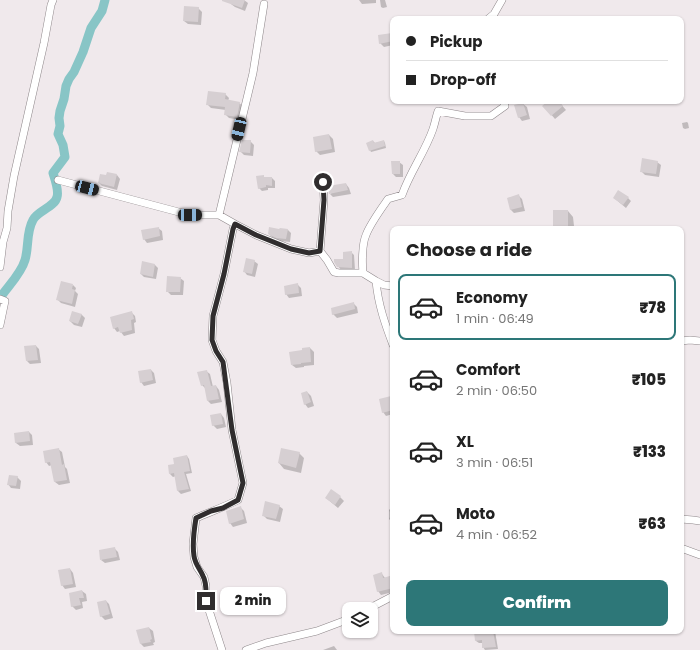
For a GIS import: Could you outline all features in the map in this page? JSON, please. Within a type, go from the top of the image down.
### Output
[{"type":"street","points":[[0,267],[14,176],[53,0]]},
{"type":"street","points":[[492,16],[502,0]]},
{"type":"street","points":[[219,215],[253,72],[264,4]]},
{"type":"street","points":[[363,273],[362,260],[366,235],[388,199],[402,195],[433,130],[438,111],[465,116],[491,116],[505,106],[504,104]]},
{"type":"street","points":[[58,180],[190,215],[219,215],[256,235],[291,249],[309,253],[320,251]]},
{"type":"street","points":[[323,182],[324,200],[320,251],[334,272],[363,273],[384,285],[390,286]]},
{"type":"street","points":[[222,650],[206,601],[206,586],[204,577],[197,567],[194,557],[193,544],[196,518],[211,511],[223,508],[238,500],[243,483],[232,430],[223,362],[216,351],[212,340],[213,316],[235,224]]},
{"type":"street","points":[[376,281],[377,295],[390,336]]},
{"type":"street","points":[[0,325],[2,300]]},
{"type":"street","points":[[684,341],[700,341]]},
{"type":"street","points":[[684,519],[700,521]]},
{"type":"street","points":[[684,549],[700,555]]},
{"type":"street","points":[[378,604],[390,598]]},
{"type":"street","points":[[246,650],[266,643],[317,631],[342,622]]},
{"type":"building","points":[[222,0],[245,0],[242,8]]},
{"type":"building","points":[[184,6],[199,7],[198,22],[183,21]]},
{"type":"building","points":[[390,33],[390,42],[379,44],[378,35]]},
{"type":"building","points":[[208,91],[226,93],[225,99],[240,102],[237,117],[224,115],[225,107],[206,105]]},
{"type":"building","points":[[523,104],[527,115],[518,118],[514,105]]},
{"type":"building","points":[[544,104],[561,104],[563,106],[551,116],[542,106]]},
{"type":"building","points":[[329,134],[332,149],[315,152],[313,137]]},
{"type":"building","points":[[242,140],[251,140],[250,153],[239,152]]},
{"type":"building","points":[[373,140],[374,143],[384,140],[385,146],[369,151],[366,143]]},
{"type":"building","points":[[642,158],[658,161],[656,174],[640,172]]},
{"type":"building","points":[[391,161],[400,161],[400,174],[392,174]]},
{"type":"building","points":[[107,172],[117,174],[114,187],[98,183],[100,174],[106,175]]},
{"type":"building","points":[[264,175],[264,177],[272,177],[272,186],[266,185],[266,187],[258,189],[256,176]]},
{"type":"building","points":[[346,183],[348,190],[329,194],[328,186]]},
{"type":"building","points":[[618,190],[629,197],[623,205],[613,198]]},
{"type":"building","points":[[519,194],[522,207],[510,210],[507,198]]},
{"type":"building","points":[[553,210],[568,210],[568,226],[553,226]]},
{"type":"building","points":[[159,227],[160,236],[143,240],[141,230]]},
{"type":"building","points":[[269,227],[288,229],[286,239],[276,238],[268,234]]},
{"type":"building","points":[[352,251],[352,268],[337,267],[334,259],[343,259],[343,252]]},
{"type":"building","points":[[246,258],[255,260],[252,274],[243,272]]},
{"type":"building","points":[[142,261],[155,264],[153,277],[140,274]]},
{"type":"building","points":[[167,276],[181,277],[180,292],[166,292]]},
{"type":"building","points":[[61,281],[73,284],[72,289],[75,290],[72,304],[56,300]]},
{"type":"building","points":[[298,283],[299,293],[285,295],[284,286]]},
{"type":"building","points":[[354,302],[355,309],[332,315],[331,308]]},
{"type":"building","points":[[72,311],[82,314],[78,324],[69,321]]},
{"type":"building","points":[[132,311],[134,319],[131,320],[132,330],[120,333],[118,327],[113,329],[110,317]]},
{"type":"building","points":[[36,345],[38,360],[26,361],[24,346]]},
{"type":"building","points":[[310,347],[311,362],[291,365],[289,352]]},
{"type":"building","points":[[151,369],[153,380],[140,383],[138,371]]},
{"type":"building","points":[[207,370],[211,386],[216,385],[219,399],[207,401],[204,385],[201,386],[197,372]]},
{"type":"building","points":[[307,391],[311,402],[304,405],[301,393]]},
{"type":"building","points":[[390,396],[390,411],[382,413],[379,399]]},
{"type":"building","points":[[221,413],[223,424],[212,426],[210,415]]},
{"type":"building","points":[[29,431],[30,441],[15,443],[14,433]]},
{"type":"building","points":[[59,448],[62,465],[64,464],[67,480],[54,482],[50,462],[45,463],[43,451]]},
{"type":"building","points":[[281,448],[300,452],[296,468],[278,463]]},
{"type":"building","points":[[187,455],[190,471],[184,472],[189,489],[177,491],[174,473],[169,474],[168,465],[174,464],[173,458]]},
{"type":"building","points":[[9,475],[18,476],[16,486],[7,485]]},
{"type":"building","points":[[331,489],[341,496],[335,505],[325,498]]},
{"type":"building","points":[[265,501],[280,505],[276,519],[262,516]]},
{"type":"building","points":[[241,506],[244,519],[229,524],[226,511]]},
{"type":"building","points":[[115,547],[117,557],[100,560],[99,550]]},
{"type":"building","points":[[70,568],[73,584],[61,586],[58,570]]},
{"type":"building","points":[[382,572],[383,578],[390,576],[390,589],[377,592],[373,575]]},
{"type":"building","points":[[82,590],[84,598],[79,598],[81,605],[71,607],[69,593]]},
{"type":"building","points":[[106,600],[110,614],[100,617],[97,602]]},
{"type":"building","points":[[149,627],[152,639],[150,640],[151,642],[140,644],[136,630]]},
{"type":"building","points":[[474,634],[494,634],[496,647],[482,648],[482,640],[475,641]]},
{"type":"waterway","points":[[0,298],[23,265],[26,255],[29,229],[33,220],[38,214],[53,204],[56,200],[57,188],[53,173],[65,157],[63,145],[58,134],[60,126],[60,111],[66,86],[83,52],[91,28],[102,11],[105,0]]},
{"type":"route","points":[[206,601],[206,586],[204,577],[197,567],[194,557],[193,544],[196,518],[211,511],[223,508],[238,500],[243,483],[232,430],[223,362],[216,351],[212,340],[213,316],[224,274],[233,229],[235,224],[256,235],[291,249],[309,253],[320,251],[324,200],[323,182]]}]
